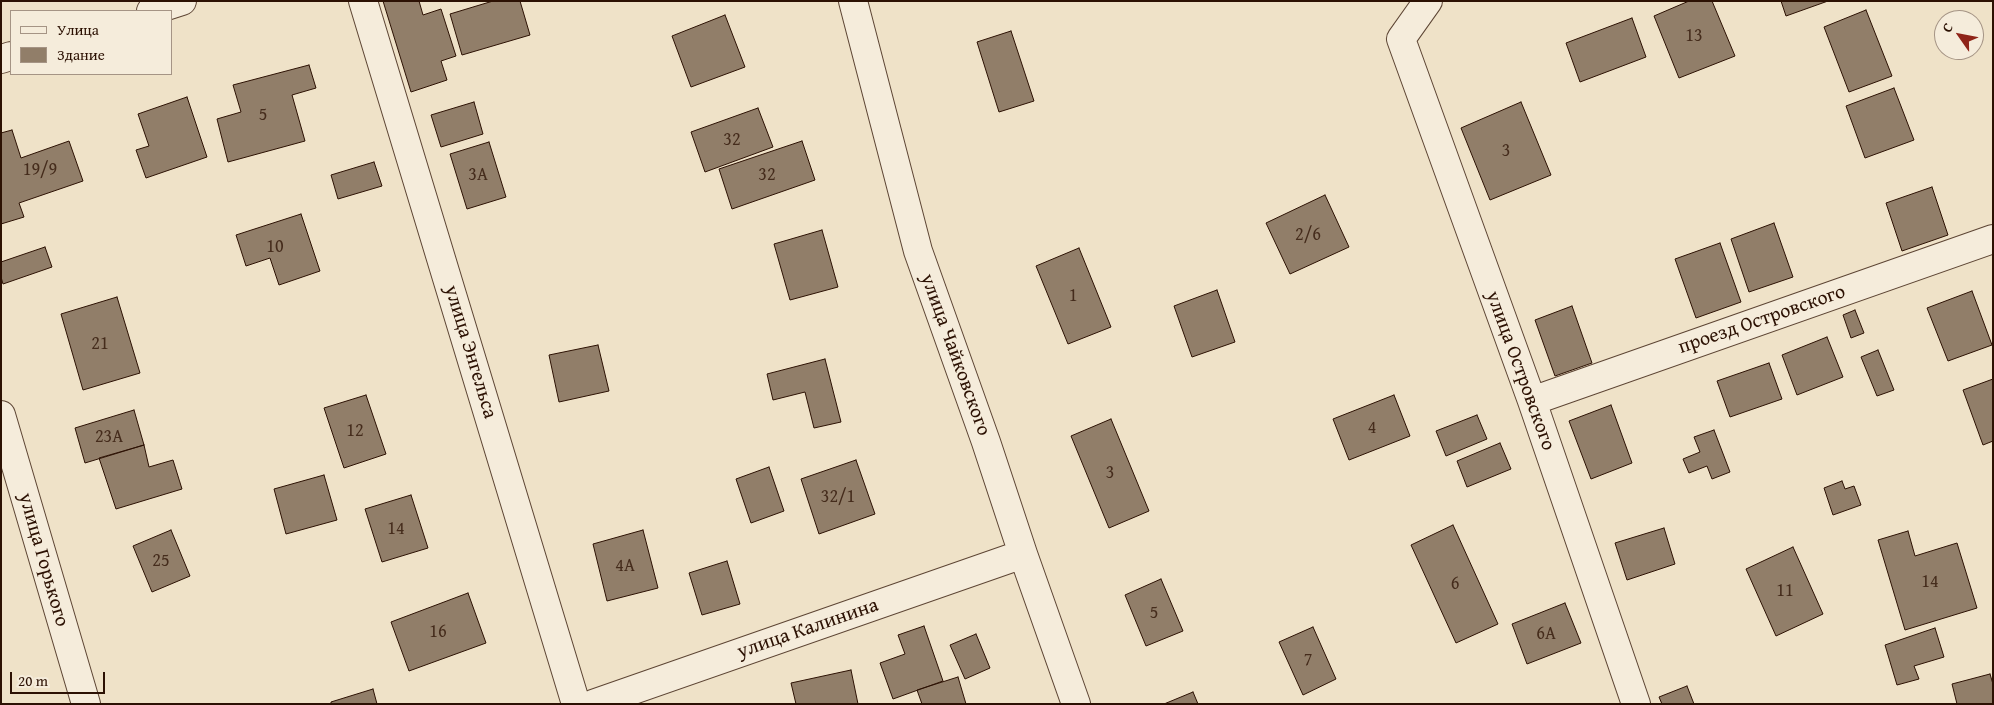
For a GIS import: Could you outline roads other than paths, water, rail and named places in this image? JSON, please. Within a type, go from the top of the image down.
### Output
[{"type":"street","points":[[154,10],[182,1]]},
{"type":"street","name":"улица Энгельса","points":[[363,1],[576,704]]},
{"type":"street","name":"улица Чайковского","points":[[853,1],[918,251],[1076,704]]},
{"type":"street","name":"улица Островского","points":[[1428,1],[1401,39],[1532,401],[1636,704]]},
{"type":"street","name":"проезд Островского","points":[[1532,401],[1993,239]]},
{"type":"street","name":"улица Горького","points":[[1,415],[86,704]]},
{"type":"street","name":"улица Калинина","points":[[594,704],[1023,554]]}]
